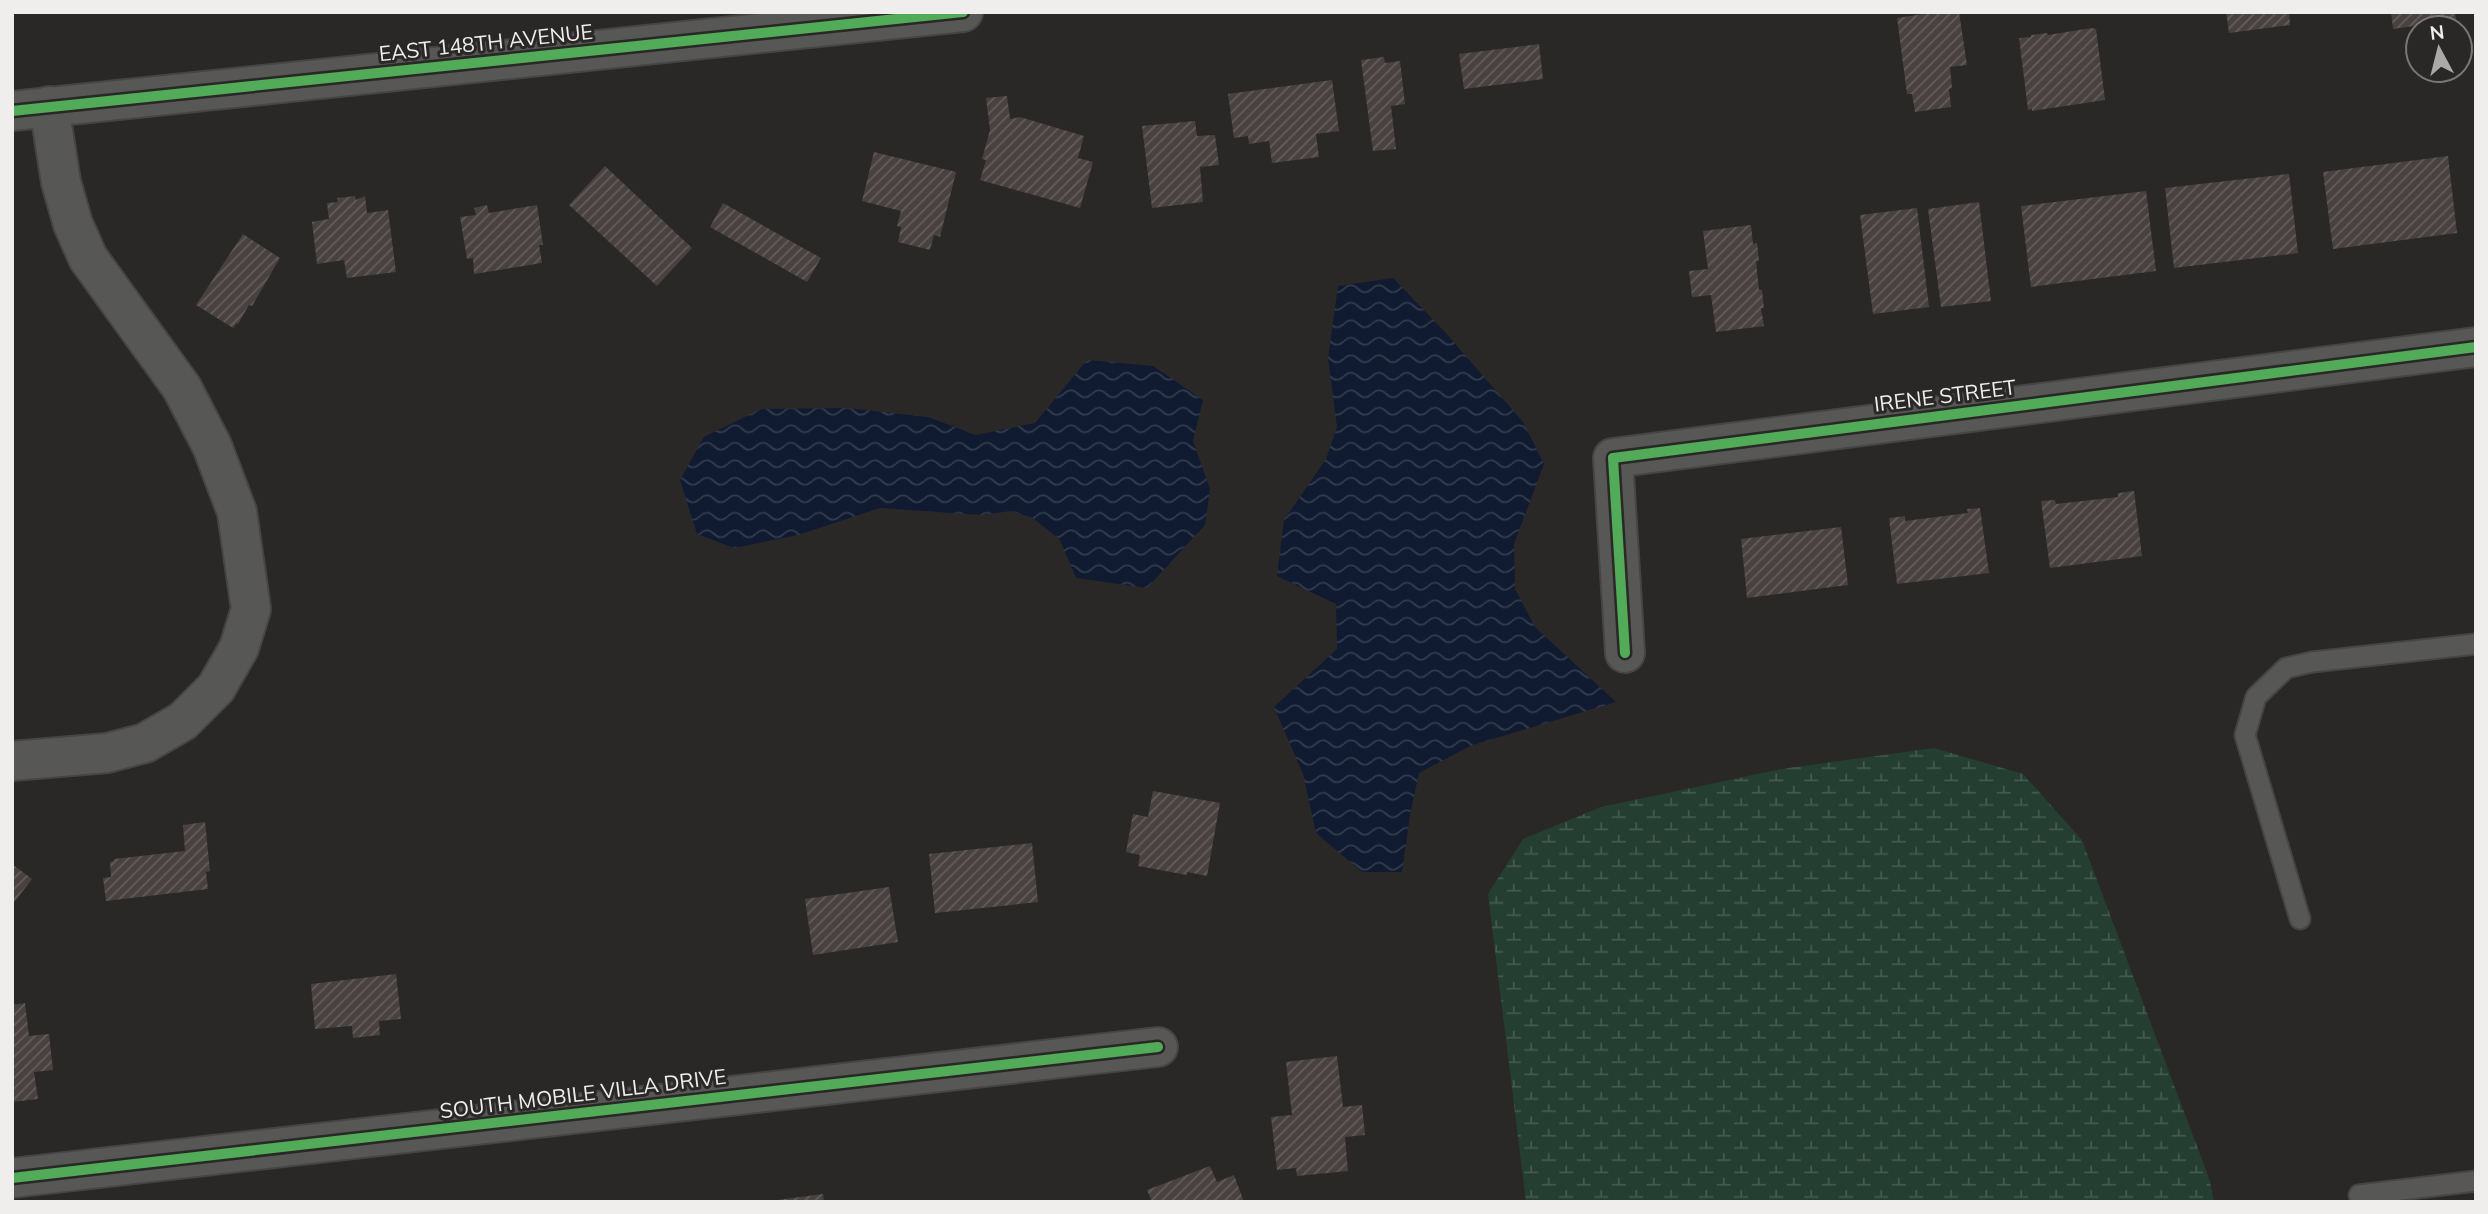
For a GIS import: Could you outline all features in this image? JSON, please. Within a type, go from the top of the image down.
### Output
[{"type":"street","name":"EAST 148TH AVENUE","points":[[12,111],[895,16],[963,12]]},
{"type":"street","points":[[12,761],[107,753],[145,743],[183,722],[216,688],[239,649],[251,609],[237,512],[212,446],[182,388],[88,258],[73,224],[61,182],[50,106]]},
{"type":"street","name":"IRENE STREET","points":[[1625,653],[1613,458],[2476,347]]},
{"type":"street","name":"SOUTH MOBILE VILLA DRIVE","points":[[12,1178],[1158,1047]]},
{"type":"lane","points":[[2300,919],[2245,735],[2256,697],[2286,668],[2312,662],[2476,644]]},
{"type":"lane","points":[[2359,1195],[2476,1181]]},
{"type":"green space","points":[[1934,748],[2023,774],[2082,840],[2210,1181],[2214,1202],[1526,1202],[1488,894],[1523,839],[1601,807],[1781,769]]},
{"type":"water","points":[[1393,278],[1445,332],[1523,422],[1544,464],[1514,544],[1515,589],[1535,627],[1616,702],[1470,746],[1419,773],[1402,872],[1362,872],[1316,833],[1303,774],[1274,707],[1337,649],[1336,604],[1277,576],[1284,520],[1326,459],[1337,427],[1328,358],[1338,286]]},
{"type":"water","points":[[1087,360],[1153,366],[1203,400],[1193,441],[1210,489],[1205,525],[1147,588],[1076,578],[1060,540],[1033,518],[1011,511],[981,515],[880,508],[798,535],[734,548],[697,534],[680,480],[704,437],[761,409],[846,408],[928,417],[976,435],[1035,423]]},
{"type":"building","points":[[1936,12],[1959,12],[1967,65],[1950,67],[1951,107],[1915,112],[1912,94],[1907,94],[1897,18]]},
{"type":"building","points":[[2226,12],[2289,12],[2290,25],[2229,33]]},
{"type":"building","points":[[2391,12],[2455,12],[2404,14],[2404,27],[2393,29]]},
{"type":"building","points":[[2096,29],[2105,100],[2028,110],[2019,38]]},
{"type":"building","points":[[1539,44],[1543,79],[1464,89],[1459,54]]},
{"type":"building","points":[[1384,57],[1385,63],[1400,61],[1405,104],[1391,106],[1396,149],[1373,151],[1361,60]]},
{"type":"building","points":[[1332,80],[1339,131],[1316,134],[1319,157],[1272,163],[1269,141],[1249,144],[1248,136],[1234,138],[1228,94]]},
{"type":"building","points":[[1007,96],[1010,119],[1020,117],[1084,136],[1078,158],[1093,162],[1080,208],[980,180],[986,160],[982,159],[990,130],[986,98]]},
{"type":"building","points":[[1195,121],[1197,136],[1215,135],[1219,165],[1200,167],[1203,202],[1152,208],[1142,126]]},
{"type":"building","points":[[874,152],[956,172],[940,237],[934,235],[930,250],[898,242],[901,227],[897,226],[901,211],[862,201]]},
{"type":"building","points":[[2448,156],[2457,233],[2333,249],[2323,172]]},
{"type":"building","points":[[605,166],[692,248],[657,286],[569,205]]},
{"type":"building","points":[[2289,174],[2298,253],[2174,268],[2165,188]]},
{"type":"building","points":[[2146,191],[2156,271],[2031,287],[2021,206]]},
{"type":"building","points":[[355,196],[356,200],[365,196],[367,213],[388,210],[396,272],[347,278],[344,260],[317,264],[312,222],[329,219],[327,203],[338,202],[337,198]]},
{"type":"building","points":[[1979,202],[1991,301],[1941,307],[1928,209]]},
{"type":"building","points":[[723,203],[821,258],[807,282],[710,227]]},
{"type":"building","points":[[487,205],[489,213],[537,205],[543,245],[539,245],[542,263],[474,274],[473,258],[467,259],[460,217],[476,215],[474,208]]},
{"type":"building","points":[[1917,208],[1929,307],[1873,314],[1860,215]]},
{"type":"building","points":[[1751,225],[1753,244],[1757,243],[1759,261],[1756,261],[1759,290],[1762,290],[1764,326],[1716,332],[1711,295],[1692,297],[1689,271],[1708,269],[1703,231]]},
{"type":"building","points":[[243,234],[280,258],[252,306],[249,305],[233,328],[196,305]]},
{"type":"building","points":[[2134,491],[2142,556],[2050,568],[2041,501],[2055,500],[2056,504],[2118,497],[2118,493]]},
{"type":"building","points":[[1980,508],[1989,573],[1897,584],[1889,518],[1905,516],[1905,521],[1968,513],[1967,509]]},
{"type":"building","points":[[1841,527],[1848,585],[1747,598],[1741,539]]},
{"type":"building","points":[[1153,791],[1220,803],[1207,876],[1138,866],[1140,855],[1126,852],[1133,814],[1148,817]]},
{"type":"building","points":[[205,822],[210,871],[206,872],[208,889],[106,901],[103,878],[111,877],[110,862],[114,859],[185,851],[183,825]]},
{"type":"building","points":[[1032,843],[1038,902],[935,913],[929,854]]},
{"type":"building","points":[[12,864],[32,879],[12,905]]},
{"type":"building","points":[[889,887],[898,942],[813,955],[805,899]]},
{"type":"building","points":[[396,974],[401,1019],[379,1021],[380,1035],[353,1038],[352,1026],[315,1029],[311,984]]},
{"type":"building","points":[[25,1003],[29,1036],[49,1034],[53,1070],[34,1072],[38,1099],[12,1102],[12,1005]]},
{"type":"building","points":[[1337,1056],[1343,1107],[1362,1105],[1365,1135],[1345,1137],[1348,1171],[1297,1176],[1296,1168],[1277,1170],[1271,1117],[1292,1115],[1286,1062]]},
{"type":"building","points":[[1210,1166],[1217,1182],[1234,1175],[1244,1202],[1152,1202],[1147,1190]]},
{"type":"building","points":[[823,1194],[824,1202],[777,1202],[777,1200]]},
{"type":"cycle path","points":[[12,111],[963,12]]},
{"type":"cycle path","points":[[1625,653],[1613,458],[2476,347]]},
{"type":"cycle path","points":[[12,1178],[1158,1047]]}]
